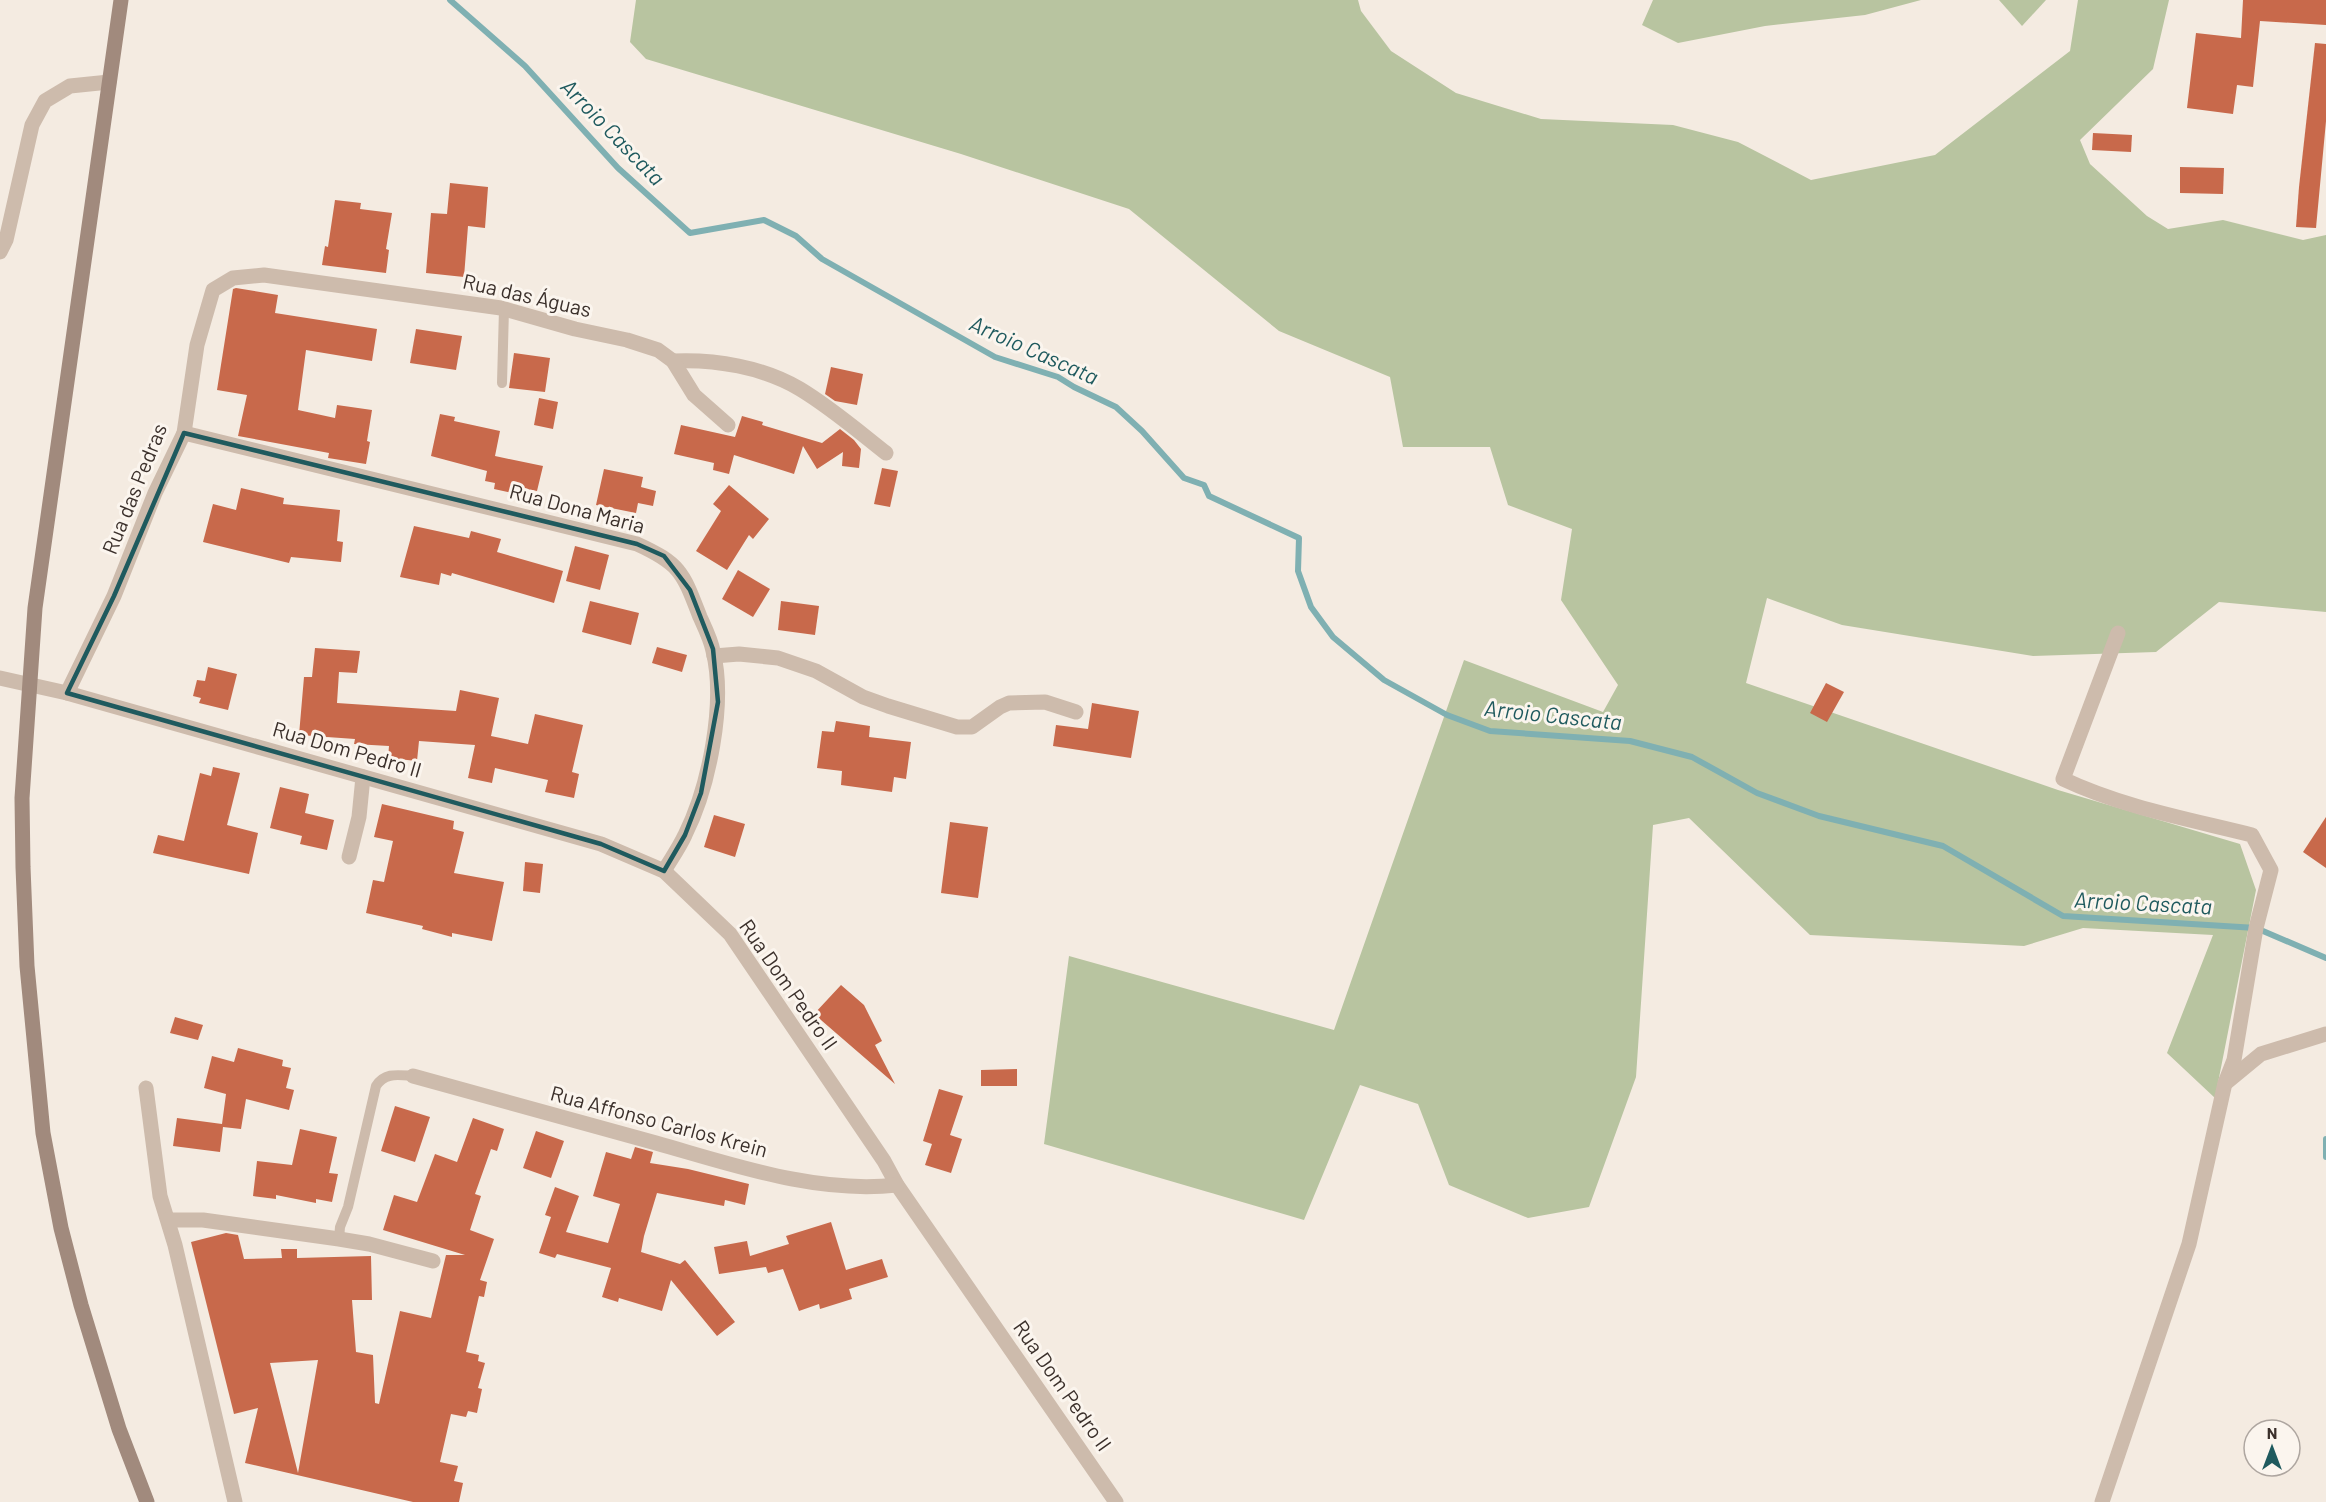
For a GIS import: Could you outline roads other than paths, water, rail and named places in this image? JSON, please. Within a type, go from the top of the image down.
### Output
[{"type":"main road","points":[[121,0],[35,608],[22,798],[22,867],[27,966],[44,1133],[62,1228],[81,1305],[119,1429],[147,1502]]},
{"type":"street","points":[[0,252],[6,240],[32,125],[45,101],[69,86],[109,82]]},
{"type":"street","name":"Rua das Águas","points":[[213,290],[233,278],[264,275],[504,309],[575,329],[627,340],[658,350],[673,361],[694,395],[728,425]]},
{"type":"street","name":"Rua das Pedras","points":[[67,693],[114,596],[155,494],[184,433],[197,345],[213,290]]},
{"type":"street","points":[[673,361],[725,363],[798,387],[886,453]]},
{"type":"street","name":"Rua Dona Maria","points":[[184,433],[637,544],[664,556],[681,572],[690,590],[714,656],[718,702],[713,742],[701,793],[685,835],[664,871]]},
{"type":"street","points":[[2102,1502],[2189,1244],[2224,1083],[2234,1060],[2256,928],[2271,870],[2252,835],[2172,816],[2092,793],[2063,779],[2118,633]]},
{"type":"street","points":[[714,656],[739,654],[778,658],[816,671],[863,697],[957,727],[972,727],[1009,703],[1045,702],[1076,712]]},
{"type":"street","name":"Rua Dom Pedro II","points":[[0,678],[67,693],[602,844],[664,871],[730,934],[884,1161],[897,1185],[1116,1502]]},
{"type":"street","points":[[349,856],[359,817],[363,777]]},
{"type":"street","points":[[2224,1083],[2261,1054],[2326,1034]]},
{"type":"street","name":"Rua Affonso Carlos Krein","points":[[413,1076],[763,1173],[837,1186],[870,1188],[897,1185]]},
{"type":"street","points":[[146,1088],[160,1196],[168,1220],[236,1502]]},
{"type":"street","points":[[168,1220],[203,1220],[339,1239],[369,1244],[433,1261]]},
{"type":"lane","points":[[502,383],[504,309]]},
{"type":"lane","points":[[339,1239],[340,1227],[348,1207],[376,1086],[380,1079],[386,1076],[413,1076]]},
{"type":"waterway","name":"Arroio Cascata","points":[[450,0],[525,66],[618,168],[690,233],[764,220],[796,236],[822,259],[995,357],[1058,377],[1116,407],[1142,431],[1184,478],[1204,485],[1209,496],[1299,538],[1298,571],[1311,607],[1333,637],[1384,680],[1447,715],[1490,731],[1630,741],[1692,757],[1757,793],[1819,816],[1943,846],[2063,916],[2256,928],[2326,958]]},
{"type":"waterway","name":"Arroio Cascata","points":[[2326,1139],[2326,1157]]}]
